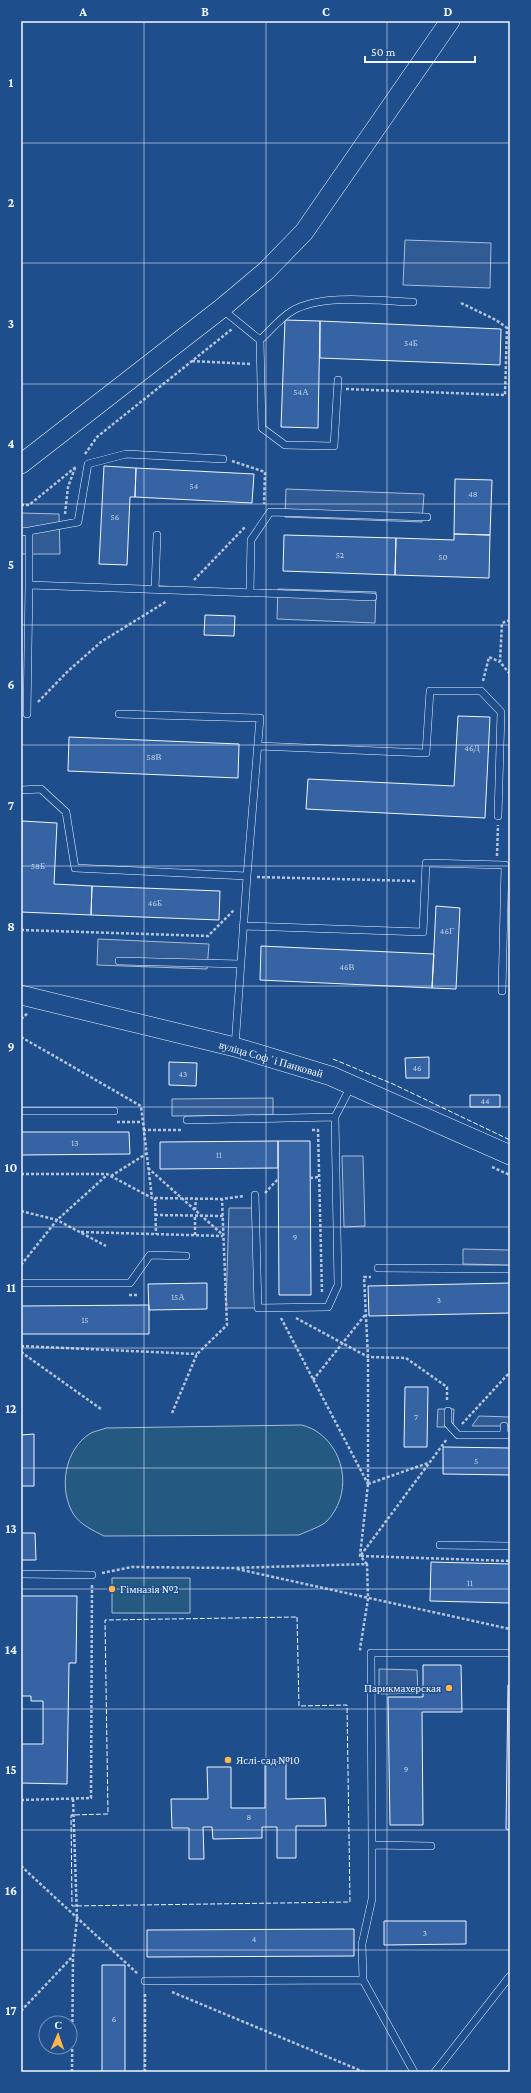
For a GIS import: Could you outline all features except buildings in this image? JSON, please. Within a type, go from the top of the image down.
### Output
[{"type":"main road","points":[[21,464],[222,308],[266,271],[304,232],[450,21]]},
{"type":"main road","name":"вуліца Софʼі Панковай","points":[[21,995],[235,1047],[352,1084],[510,1155]]},
{"type":"lane","points":[[260,340],[292,311],[306,305],[328,300],[413,302]]},
{"type":"lane","points":[[222,308],[260,340],[262,428],[285,445],[334,446],[338,380]]},
{"type":"lane","points":[[21,532],[78,522],[88,464],[126,454],[223,459]]},
{"type":"lane","points":[[250,593],[251,540],[270,512],[427,516]]},
{"type":"lane","points":[[26,714],[29,531]]},
{"type":"lane","points":[[155,589],[157,535]]},
{"type":"lane","points":[[29,585],[373,597]]},
{"type":"lane","points":[[259,746],[426,753],[430,691],[481,691],[501,712],[498,816]]},
{"type":"lane","points":[[119,714],[260,718],[235,1047]]},
{"type":"lane","points":[[21,790],[41,789],[66,812],[75,868],[247,876]]},
{"type":"lane","points":[[243,926],[423,932],[426,863],[505,865],[502,991]]},
{"type":"lane","points":[[119,961],[241,964]]},
{"type":"lane","points":[[255,1195],[258,1308],[328,1308],[338,1285],[336,1117],[352,1084]]},
{"type":"lane","points":[[21,1111],[114,1111]]},
{"type":"lane","points":[[188,1120],[336,1117]]},
{"type":"lane","points":[[21,1283],[130,1283],[150,1255],[186,1256]]},
{"type":"lane","points":[[378,1268],[510,1269]]},
{"type":"lane","points":[[448,1411],[448,1424],[458,1435],[507,1435],[504,1426]]},
{"type":"lane","points":[[440,1544],[510,1546]]},
{"type":"lane","points":[[21,1574],[92,1575]]},
{"type":"lane","points":[[414,2072],[363,1980],[362,1944],[372,1899],[371,1653],[510,1653]]},
{"type":"lane","points":[[372,1845],[431,1846]]},
{"type":"lane","points":[[435,2072],[510,1976]]},
{"type":"lane","points":[[145,1981],[363,1980]]},
{"type":"path","points":[[461,304],[496,320],[510,330]]},
{"type":"path","points":[[84,456],[97,437],[240,323]]},
{"type":"path","points":[[338,388],[505,395],[507,327]]},
{"type":"path","points":[[192,361],[261,364]]},
{"type":"path","points":[[223,459],[265,472],[264,507]]},
{"type":"path","points":[[65,524],[65,505],[68,486],[79,462]]},
{"type":"path","points":[[21,505],[29,505],[75,468]]},
{"type":"path","points":[[26,714],[68,671],[101,642],[185,590],[248,524]]},
{"type":"path","points":[[500,662],[502,623],[510,620]]},
{"type":"path","points":[[481,691],[489,656],[500,662],[510,674]]},
{"type":"path","points":[[496,865],[498,816]]},
{"type":"path","points":[[247,876],[425,882]]},
{"type":"path","points":[[21,930],[208,936],[234,911],[234,904]]},
{"type":"path","points":[[21,1020],[28,1012],[36,1014]]},
{"type":"path","points":[[21,1037],[140,1106],[153,1198],[156,1234]]},
{"type":"path","points":[[318,1130],[322,1299]]},
{"type":"path","points":[[111,1176],[146,1154]]},
{"type":"path","points":[[488,1165],[510,1175]]},
{"type":"path","points":[[148,1168],[223,1236]]},
{"type":"path","points":[[21,1174],[107,1174],[153,1198],[182,1199],[222,1199],[263,1194],[278,1179]]},
{"type":"path","points":[[21,1265],[57,1220],[107,1174]]},
{"type":"path","points":[[310,1178],[319,1177]]},
{"type":"path","points":[[195,1235],[196,1199]]},
{"type":"path","points":[[172,1414],[197,1354],[227,1325],[222,1199]]},
{"type":"path","points":[[21,1210],[57,1220],[106,1246]]},
{"type":"path","points":[[155,1215],[223,1216]]},
{"type":"path","points":[[81,1232],[223,1236]]},
{"type":"path","points":[[364,1277],[368,1357],[368,1484],[360,1556],[367,1564],[368,1599],[360,1649],[371,1653]]},
{"type":"path","points":[[276,1308],[368,1357],[406,1358],[447,1388]]},
{"type":"path","points":[[276,1308],[368,1484]]},
{"type":"path","points":[[314,1380],[366,1314]]},
{"type":"path","points":[[21,1346],[197,1354]]},
{"type":"path","points":[[21,1352],[101,1410]]},
{"type":"path","points":[[479,1408],[510,1372]]},
{"type":"path","points":[[360,1556],[445,1440]]},
{"type":"path","points":[[368,1484],[429,1463]]},
{"type":"path","points":[[360,1556],[510,1561]]},
{"type":"path","points":[[21,1800],[91,1798],[92,1575],[132,1567],[233,1568],[367,1564]]},
{"type":"path","points":[[233,1568],[368,1599],[510,1629]]},
{"type":"path","points":[[72,2072],[73,1956],[77,1918],[73,1799]]},
{"type":"path","points":[[21,1866],[145,1981],[364,2072]]},
{"type":"path","points":[[21,2011],[73,1956]]},
{"type":"path","points":[[145,1981],[145,2072]]},
{"type":"shaded area","points":[[405,240],[491,243],[490,288],[403,285]]},
{"type":"shaded area","points":[[286,489],[424,494],[422,522],[285,517]]},
{"type":"shaded area","points":[[21,513],[59,514],[60,554],[21,554]]},
{"type":"shaded area","points":[[278,589],[376,592],[375,623],[277,619]]},
{"type":"shaded area","points":[[98,939],[209,944],[207,969],[97,965]]},
{"type":"shaded area","points":[[273,1098],[273,1115],[172,1116],[172,1099]]},
{"type":"shaded area","points":[[342,1156],[363,1156],[365,1226],[344,1227]]},
{"type":"shaded area","points":[[229,1208],[256,1208],[258,1308],[226,1308]]},
{"type":"shaded area","points":[[463,1249],[510,1250],[510,1265],[463,1264]]},
{"type":"shaded area","points":[[438,1409],[454,1409],[453,1427],[437,1427]]},
{"type":"shaded area","points":[[479,1416],[510,1417],[510,1426],[472,1426]]},
{"type":"shaded area","points":[[302,1425],[319,1433],[335,1452],[340,1463],[342,1488],[340,1500],[335,1511],[327,1521],[318,1527],[299,1535],[104,1536],[80,1522],[74,1515],[69,1505],[66,1494],[66,1471],[75,1449],[82,1440],[91,1433],[106,1428]]},
{"type":"shaded area","points":[[112,1578],[190,1578],[190,1613],[112,1613]]},
{"type":"shaded area","points":[[379,1669],[417,1670],[418,1693],[379,1694]]},
{"type":"fence","points":[[333,1059],[393,1084],[510,1140]]},
{"type":"fence","points":[[297,1617],[299,1706],[347,1705],[350,1902],[72,1906],[71,1815],[108,1814],[105,1620],[297,1617]]},
{"type":"place","name":"Гімназія №2","points":[[112,1589]]},
{"type":"place","name":"Парикмахерская","points":[[449,1688]]},
{"type":"place","name":"Яслі-сад №10","points":[[228,1760]]}]
